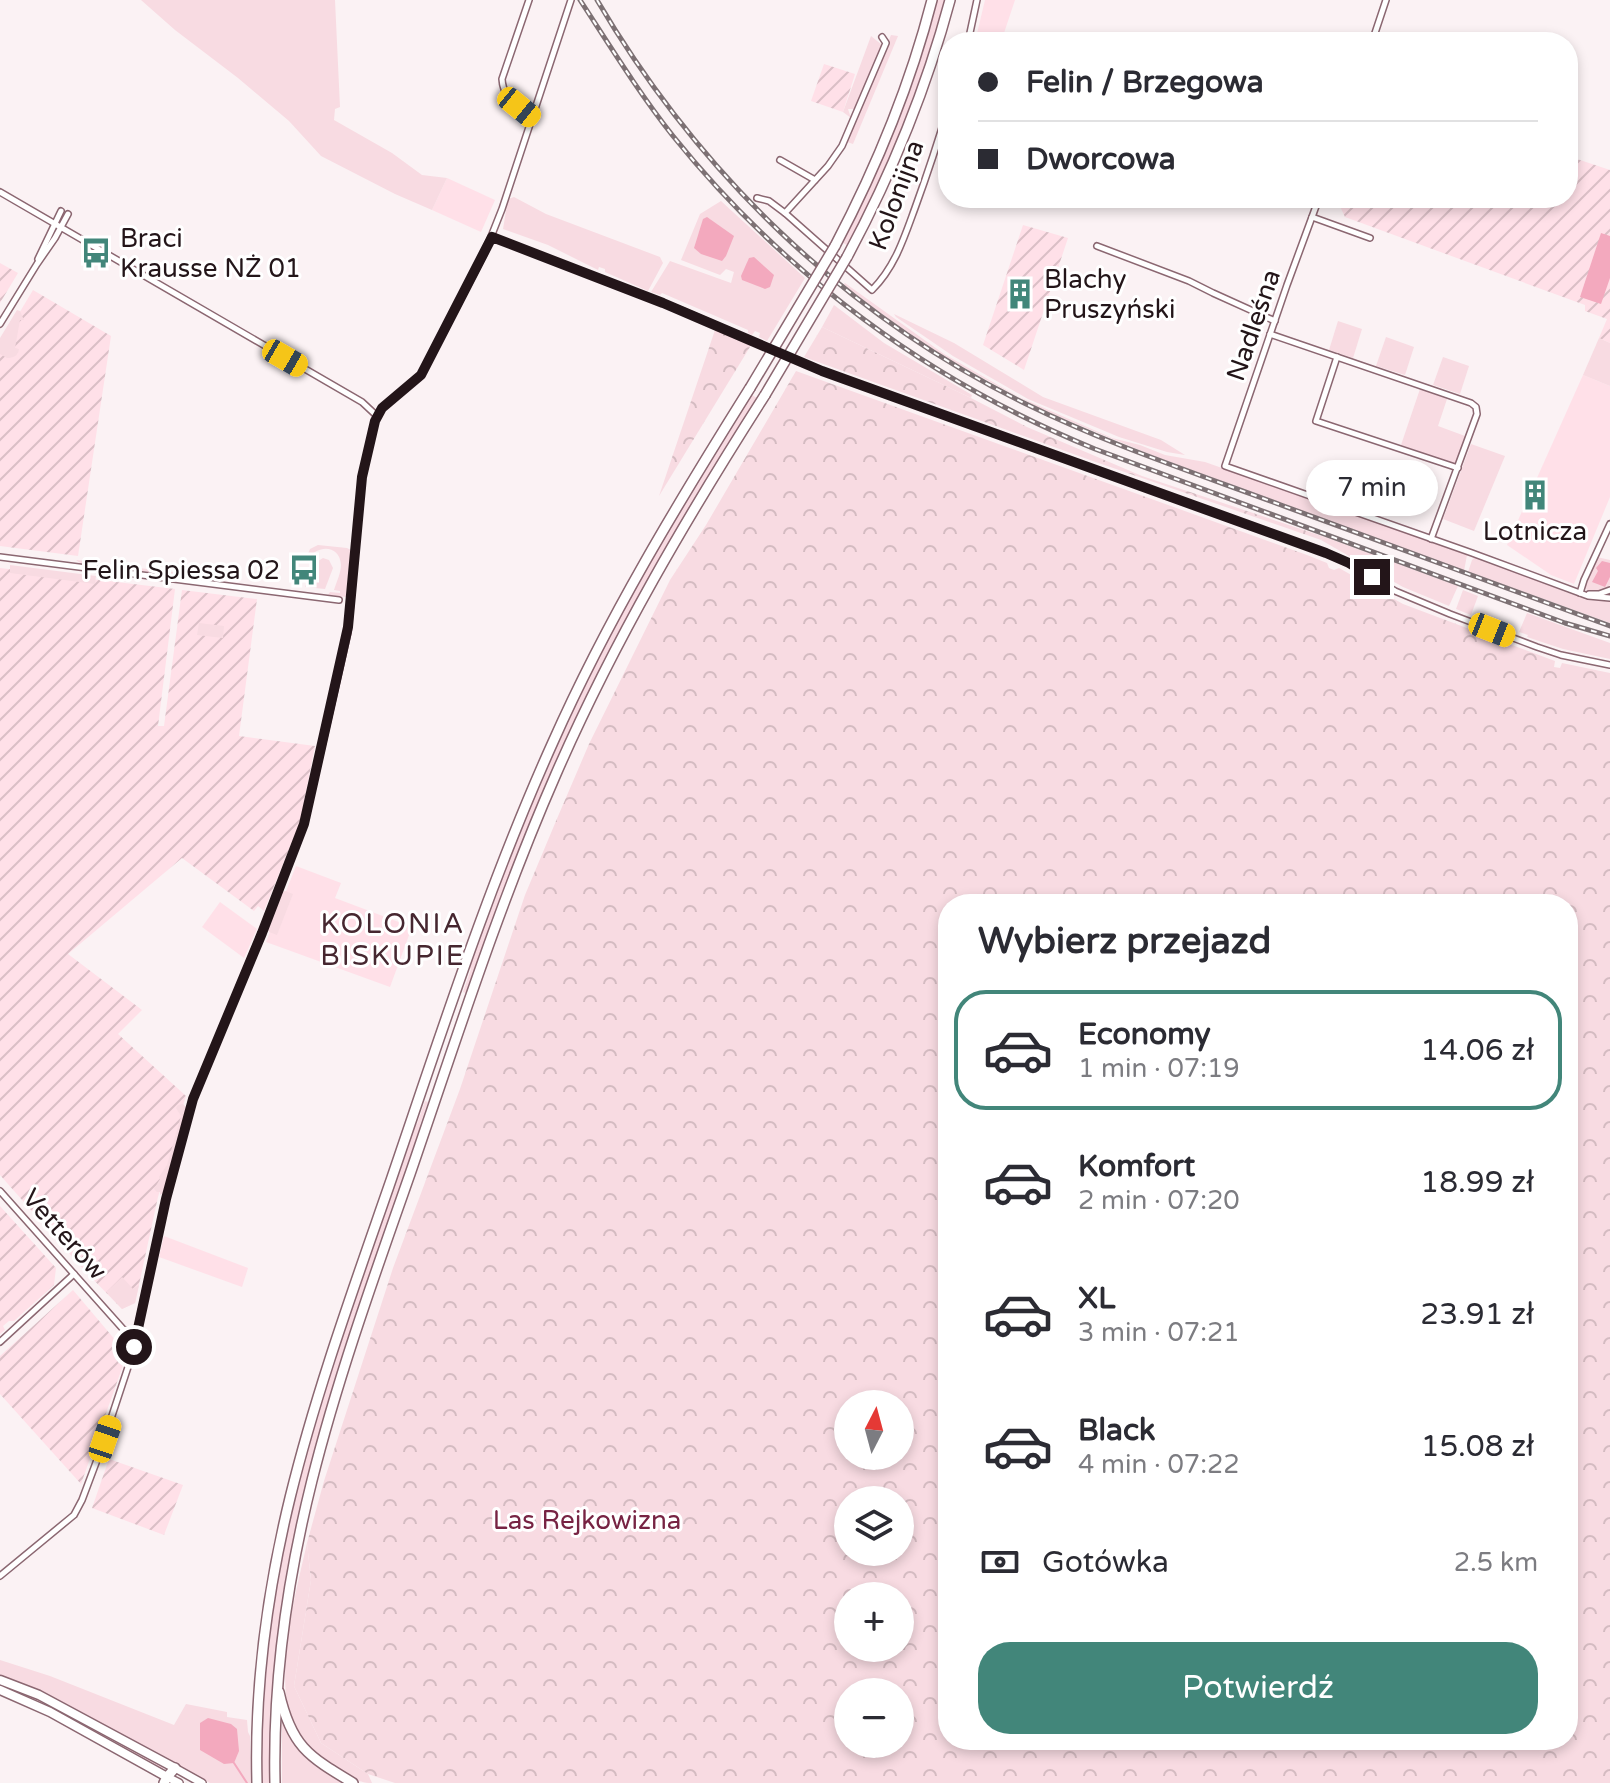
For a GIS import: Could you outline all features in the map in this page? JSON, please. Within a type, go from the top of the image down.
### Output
[{"type":"highway","points":[[257,1783],[257,1719],[264,1631],[274,1567],[295,1472],[337,1336],[477,932],[528,798],[590,664],[664,527],[835,246],[859,200],[910,75],[932,0]]},
{"type":"highway","points":[[940,32],[950,0]]},
{"type":"highway","points":[[275,1783],[277,1681],[282,1630],[306,1499],[376,1271],[517,870],[556,774],[615,649],[685,522],[847,257],[883,187],[907,131],[938,40]]},
{"type":"highway","points":[[277,1681],[286,1719],[297,1741],[319,1762],[353,1783]]},
{"type":"highway","points":[[171,1781],[175,1768]]},
{"type":"main road","points":[[0,1680],[39,1695],[175,1768]]},
{"type":"main road","points":[[0,1690],[50,1712],[171,1781]]},
{"type":"street","points":[[529,0],[502,79],[502,89],[532,118]]},
{"type":"street","points":[[0,1576],[77,1511],[122,1391],[166,1199],[193,1099],[304,824],[347,636],[362,477],[377,416],[382,408],[421,375],[492,237],[571,0]]},
{"type":"street","points":[[970,32],[977,0]]},
{"type":"street","points":[[1375,32],[1386,0]]},
{"type":"street","points":[[757,198],[769,201],[785,213],[835,157],[849,132],[886,43],[882,37]]},
{"type":"street","name":"Kolonijna","points":[[785,213],[872,290],[888,272],[899,251],[938,140]]},
{"type":"street","points":[[780,160],[815,180]]},
{"type":"street","points":[[0,192],[362,402],[377,416]]},
{"type":"street","name":"Nadleśna","points":[[1315,208],[1225,466],[1431,539]]},
{"type":"street","points":[[37,264],[61,211]]},
{"type":"street","points":[[0,324],[68,214]]},
{"type":"street","points":[[1312,217],[1370,238]]},
{"type":"street","points":[[492,237],[678,309],[822,371],[1326,553],[1409,598],[1513,638],[1561,655],[1610,665]]},
{"type":"street","points":[[1097,246],[1189,281],[1275,321]]},
{"type":"street","points":[[1270,334],[1474,404],[1477,414],[1431,539],[1593,598],[1610,598]]},
{"type":"street","points":[[1337,357],[1316,421],[1458,468]]},
{"type":"street","points":[[1580,593],[1610,524]]},
{"type":"street","points":[[0,557],[339,600]]},
{"type":"street","points":[[1580,593],[1596,594],[1610,590]]},
{"type":"street","name":"Vetterów","points":[[0,1191],[125,1330],[136,1336]]},
{"type":"street","points":[[0,1342],[74,1274]]},
{"type":"street","points":[[175,1768],[202,1783]]},
{"type":"shaded area","points":[[985,0],[1015,0],[1004,32],[977,32]]},
{"type":"shaded area","points":[[824,64],[855,74],[843,112],[811,101]]},
{"type":"shaded area","points":[[1578,159],[1610,170],[1610,343],[1599,338],[1607,319],[1585,311],[1585,305],[1345,217],[1341,208],[1578,208]]},
{"type":"shaded area","points":[[447,178],[495,200],[481,232],[432,210]]},
{"type":"shaded area","points":[[707,217],[734,236],[722,261],[701,254],[694,248],[703,219]]},
{"type":"shaded area","name":"Blachy Pruszyński","points":[[1023,225],[1068,238],[1024,370],[983,345]]},
{"type":"shaded area","points":[[1601,233],[1610,236],[1610,278],[1601,304],[1580,297]]},
{"type":"shaded area","points":[[754,257],[774,275],[770,287],[765,289],[742,280],[749,258]]},
{"type":"shaded area","points":[[0,263],[18,273],[0,303]]},
{"type":"shaded area","points":[[33,290],[111,336],[78,556],[0,546],[0,345]]},
{"type":"shaded area","points":[[1583,375],[1610,386],[1610,497],[1574,584],[1551,575],[1507,545]]},
{"type":"shaded area","points":[[1602,561],[1610,563],[1610,577],[1605,587],[1592,582],[1598,571],[1596,568]]},
{"type":"shaded area","points":[[0,568],[175,589],[158,726],[164,726],[182,590],[257,599],[239,736],[315,746],[300,822],[264,911],[258,906],[254,911],[182,858],[68,954],[142,1010],[118,1034],[186,1096],[181,1112],[183,1116],[158,1197],[135,1303],[122,1309],[0,1175]]},
{"type":"shaded area","points":[[296,866],[341,883],[335,898],[412,927],[390,987],[266,942]]},
{"type":"shaded area","points":[[220,902],[257,929],[244,958],[202,927]]},
{"type":"shaded area","points":[[0,1206],[56,1268],[54,1285],[14,1321],[3,1326],[5,1330],[0,1334]]},
{"type":"shaded area","points":[[164,1236],[248,1268],[242,1287],[159,1257]]},
{"type":"shaded area","points":[[73,1290],[127,1354],[81,1484],[0,1394],[0,1356]]},
{"type":"shaded area","points":[[109,1459],[183,1485],[164,1535],[92,1508]]},
{"type":"shaded area","points":[[208,1718],[231,1724],[237,1729],[239,1751],[234,1763],[224,1764],[200,1750],[200,1723]]},
{"type":"green space","points":[[141,0],[335,0],[340,107],[335,109],[334,120],[392,153],[422,175],[447,178],[432,210],[321,156],[289,121]]},
{"type":"green space","points":[[935,0],[946,0],[920,87],[881,181],[847,245],[841,242]]},
{"type":"green space","points":[[891,35],[898,36],[853,144],[847,142]]},
{"type":"green space","points":[[871,36],[882,45],[855,109],[848,109],[851,118],[843,112]]},
{"type":"green space","points":[[514,197],[546,214],[660,257],[663,263],[648,291],[605,272],[605,269],[599,267],[598,270],[548,245],[503,229],[508,199]]},
{"type":"green space","points":[[721,201],[805,278],[767,341],[759,337],[760,333],[755,331],[752,335],[748,330],[662,293],[651,292],[670,261],[731,283],[734,272],[726,269],[720,275],[681,260],[700,214]]},
{"type":"green space","points":[[845,283],[944,354],[1019,397],[1112,438],[1165,455],[1205,462],[1467,555],[1464,571],[1159,458],[1047,412],[947,359],[915,339],[843,285]]},
{"type":"green space","points":[[834,305],[884,343],[972,395],[971,398],[822,327]]},
{"type":"green space","points":[[17,310],[24,320],[20,320],[15,348],[19,349],[15,356],[7,358],[0,354],[0,338]]},
{"type":"green space","points":[[894,314],[954,343],[1043,397],[1161,440],[1185,455],[1119,437],[1028,399],[953,356]]},
{"type":"green space","points":[[1338,321],[1362,329],[1353,358],[1329,350]]},
{"type":"green space","points":[[716,327],[753,342],[659,496]]},
{"type":"green space","points":[[822,327],[1027,427],[1142,476],[1325,537],[1321,540],[804,357]]},
{"type":"green space","points":[[1386,337],[1414,347],[1405,375],[1376,366]]},
{"type":"green space","points":[[1599,338],[1610,343],[1610,386],[1583,375]]},
{"type":"green space","points":[[1443,357],[1469,366],[1460,394],[1433,385]]},
{"type":"green space","name":"Las Rejkowizna","points":[[796,371],[1307,555],[1327,563],[1329,568],[1339,568],[1403,604],[1555,661],[1554,667],[1560,668],[1562,663],[1610,673],[1610,1783],[395,1783],[368,1774],[321,1743],[294,1686],[311,1580],[307,1543],[393,1268],[460,1089],[525,895],[589,744],[670,580],[706,525]]},
{"type":"green space","points":[[1420,389],[1447,399],[1438,426],[1465,436],[1455,464],[1401,445]]},
{"type":"green space","points":[[750,394],[757,398],[692,504],[615,643],[477,970],[474,970],[466,993],[463,992],[471,969],[468,968],[507,863],[573,710],[622,610],[661,540]]},
{"type":"green space","points":[[1471,444],[1505,456],[1474,531],[1443,519]]},
{"type":"green space","points":[[1325,537],[1458,586],[1449,606],[1403,587],[1321,540]]},
{"type":"green space","points":[[318,545],[351,550],[346,597],[328,595],[330,592],[340,593],[334,590],[341,568],[340,558],[333,550],[323,549],[306,558],[310,549]]},
{"type":"green space","points":[[1475,557],[1587,600],[1610,601],[1610,623],[1468,572]]},
{"type":"green space","points":[[1597,557],[1610,560],[1610,585],[1605,590],[1590,592],[1586,584]]},
{"type":"green space","points":[[323,558],[329,560],[333,568],[325,589],[305,587],[315,563]]},
{"type":"green space","points":[[76,560],[179,573],[177,576]]},
{"type":"green space","points":[[10,565],[96,576],[95,584],[10,573]]},
{"type":"green space","points":[[1463,590],[1478,596],[1471,615],[1456,609]]},
{"type":"green space","points":[[1527,613],[1610,643],[1610,659],[1527,637],[1519,632]]},
{"type":"green space","points":[[199,623],[224,626],[223,638],[197,635]]},
{"type":"green space","points":[[281,893],[293,894],[277,935],[267,928]]},
{"type":"green space","points":[[425,1101],[428,1102],[422,1126],[361,1302],[307,1480],[279,1625],[272,1783],[262,1783],[263,1696],[268,1639],[294,1493],[338,1347]]},
{"type":"green space","points":[[183,1104],[187,1108],[166,1192],[160,1195],[154,1189],[167,1165],[181,1116],[176,1108]]},
{"type":"green space","points":[[122,1277],[133,1289],[139,1285],[135,1303],[122,1309],[106,1292]]},
{"type":"green space","points":[[307,1543],[311,1580],[294,1686],[321,1743],[368,1774],[372,1783],[351,1778],[313,1751],[297,1732],[289,1713],[285,1666]]},
{"type":"green space","points":[[0,1660],[50,1676],[174,1725],[186,1704],[227,1712],[227,1717],[247,1720],[251,1783],[210,1783],[52,1697],[0,1677]]},
{"type":"green space","points":[[0,1686],[50,1705],[164,1768],[161,1769]]},
{"type":"green space","points":[[282,1719],[291,1738],[347,1783],[282,1783]]},
{"type":"waterway","points":[[234,1763],[247,1783]]},
{"type":"railway","points":[[580,0],[660,120],[717,187],[812,278],[864,320],[918,357],[1034,422],[1095,449],[1565,623],[1610,636]]},
{"type":"railway","points":[[597,0],[637,63],[681,123],[729,180],[781,233],[836,282],[896,327],[958,367],[1024,403],[1119,445],[1610,626]]},
{"type":"place","name":"Braci Krausse NŻ 01","points":[[96,253]]},
{"type":"place","name":"Blachy Pruszyński","points":[[1020,294]]},
{"type":"place","name":"Lotnicza","points":[[1535,495]]},
{"type":"place","name":"Felin Spiessa 02","points":[[304,570]]},
{"type":"district","name":"KOLONIA BISKUPIE","points":[[393,939]]},
{"type":"route","points":[[134,1347],[166,1199],[193,1099],[304,824],[348,627],[362,477],[375,421],[382,408],[421,375],[492,237],[663,303],[796,361],[1326,553],[1372,577]]}]
